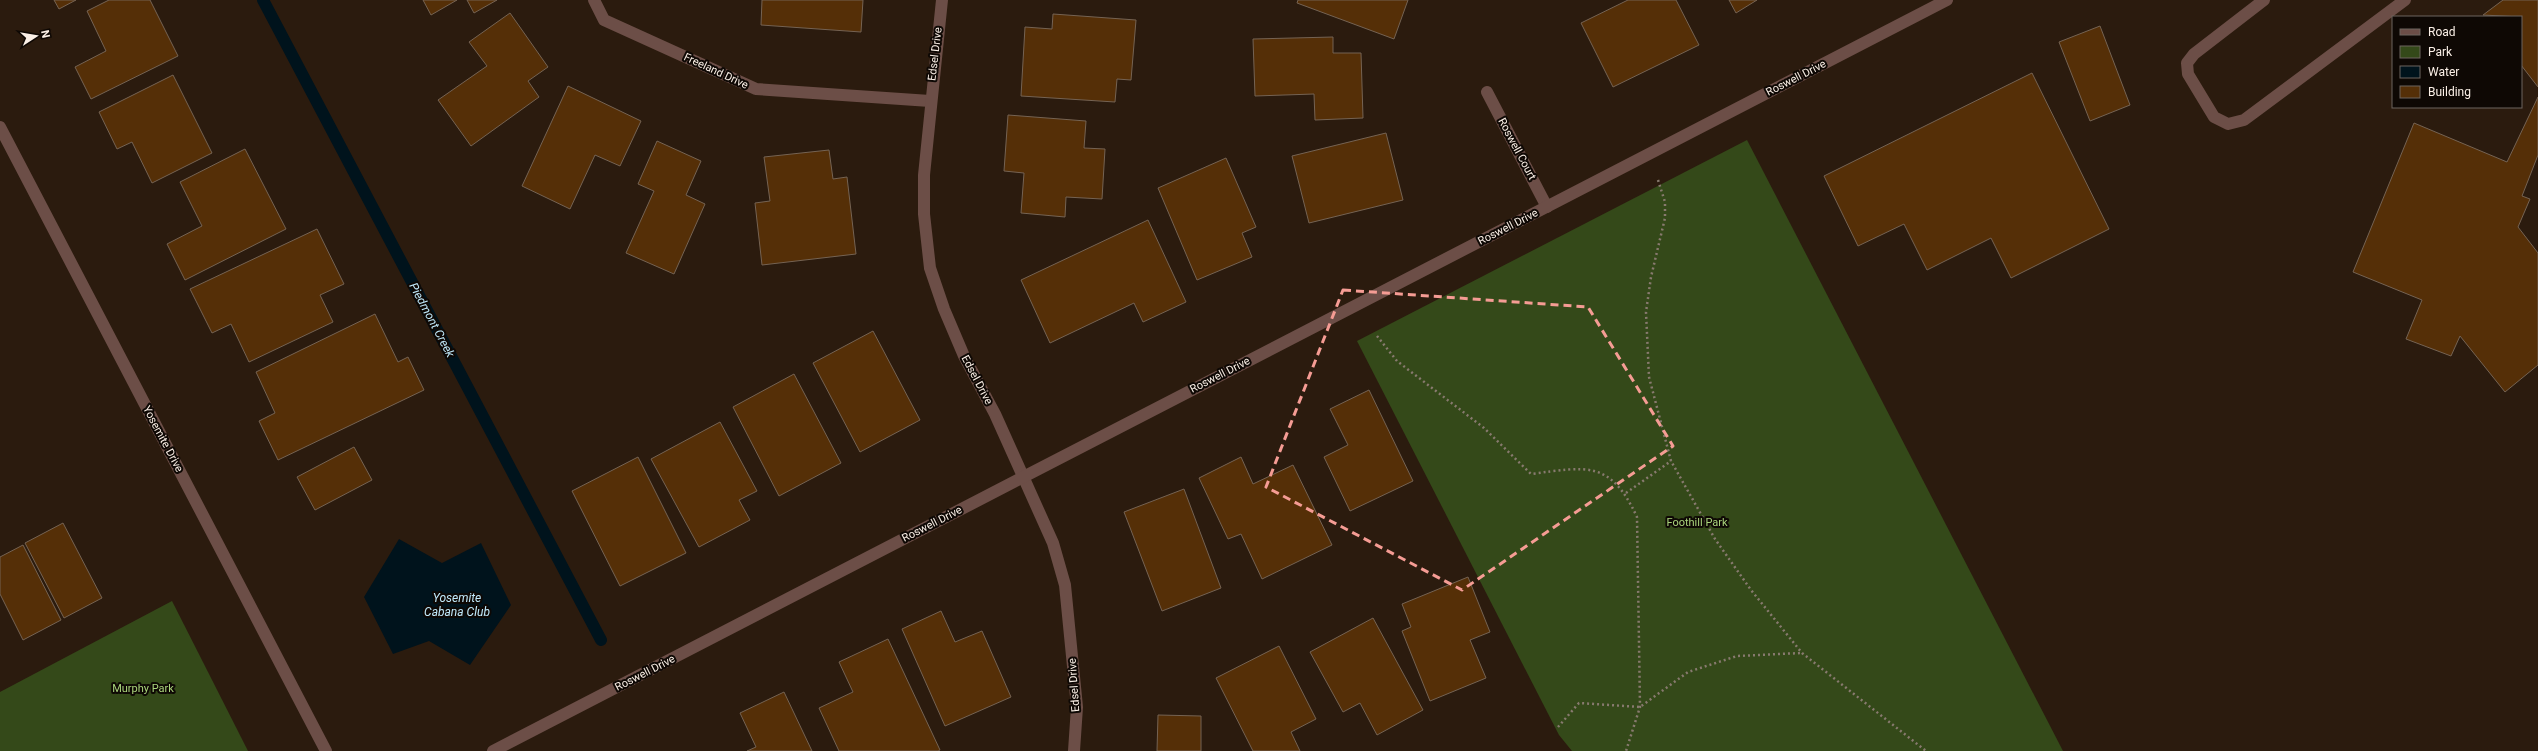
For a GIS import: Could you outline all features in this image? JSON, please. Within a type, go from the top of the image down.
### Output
[{"type":"street","name":"Freeland Drive","points":[[594,0],[604,20],[756,89],[930,101]]},
{"type":"street","name":"Edsel Drive","points":[[942,0],[930,101],[924,175],[924,214],[930,268],[944,309],[964,356],[1024,477],[1053,543],[1065,585],[1077,707],[1074,751]]},
{"type":"street","name":"Roswell Drive","points":[[493,751],[1947,0]]},
{"type":"street","points":[[2264,0],[2194,54],[2187,63],[2188,74],[2214,117],[2228,124],[2244,120],[2405,0]]},
{"type":"street","name":"Roswell Court","points":[[1487,92],[1547,207]]},
{"type":"street","name":"Yosemite Drive","points":[[0,127],[326,751]]},
{"type":"path","points":[[1646,156],[1662,188],[1665,207],[1665,218],[1651,277],[1646,312],[1649,377],[1671,461],[1715,539],[1751,590],[1802,653],[1926,751]]},
{"type":"path","points":[[1377,336],[1397,360],[1484,428],[1531,474],[1574,468],[1597,470],[1613,480],[1626,493],[1637,516],[1640,707],[1626,751]]},
{"type":"path","points":[[1626,493],[1671,461]]},
{"type":"path","points":[[1558,727],[1579,703],[1640,707],[1688,672],[1737,656],[1802,653]]},
{"type":"highlighted area","points":[[1343,290],[1588,307],[1673,446],[1462,590],[1266,487]]},
{"type":"green space","name":"Foothill Park","points":[[1747,140],[2063,751],[1572,751],[1559,735],[1357,341]]},
{"type":"green space","name":"Murphy Park","points":[[172,601],[248,751],[0,751],[0,692]]},
{"type":"water","name":"Yosemite Cabana Club","points":[[399,539],[442,563],[481,543],[511,605],[470,665],[429,641],[393,654],[364,597]]},
{"type":"building","points":[[54,0],[76,0],[59,9]]},
{"type":"building","points":[[109,0],[150,0],[178,56],[91,99],[75,67],[106,51],[87,11]]},
{"type":"building","points":[[423,0],[457,0],[431,15]]},
{"type":"building","points":[[467,0],[497,0],[474,13]]},
{"type":"building","points":[[762,0],[863,0],[861,32],[761,25]]},
{"type":"building","points":[[1298,0],[1408,0],[1394,39],[1297,3]]},
{"type":"building","points":[[1628,0],[1676,0],[1699,45],[1613,87],[1581,23]]},
{"type":"building","points":[[1729,0],[1757,0],[1736,13]]},
{"type":"building","points":[[2503,0],[2538,0],[2538,87],[2522,66],[2522,16],[2483,15]]},
{"type":"building","points":[[510,13],[548,67],[528,81],[539,97],[471,146],[438,100],[487,66],[469,42]]},
{"type":"building","points":[[1053,14],[1136,20],[1131,80],[1117,79],[1115,102],[1021,96],[1025,27],[1052,29]]},
{"type":"building","points":[[2100,26],[2130,105],[2090,121],[2059,42]]},
{"type":"building","points":[[1333,37],[1333,53],[1361,53],[1363,118],[1315,120],[1314,94],[1255,96],[1253,39]]},
{"type":"building","points":[[2032,73],[2109,229],[2011,278],[1991,238],[1927,270],[1904,224],[1858,246],[1824,176]]},
{"type":"building","points":[[173,75],[212,153],[152,183],[132,142],[117,149],[99,112]]},
{"type":"building","points":[[568,86],[641,121],[620,166],[595,155],[570,209],[522,186]]},
{"type":"building","points":[[2538,97],[2538,155],[2522,196],[2530,199],[2518,227],[2538,253],[2538,365],[2505,392],[2460,336],[2451,356],[2406,339],[2422,300],[2353,272],[2414,123],[2507,162]]},
{"type":"building","points":[[1008,115],[1086,121],[1084,148],[1105,149],[1102,199],[1066,197],[1065,217],[1021,213],[1024,173],[1004,171]]},
{"type":"building","points":[[1386,133],[1403,200],[1309,223],[1292,156]]},
{"type":"building","points":[[657,141],[701,161],[686,195],[705,204],[674,274],[626,253],[654,191],[638,184]]},
{"type":"building","points":[[245,149],[286,229],[185,280],[167,244],[202,226],[180,182]]},
{"type":"building","points":[[829,150],[833,179],[847,177],[856,254],[762,265],[755,203],[770,201],[764,157]]},
{"type":"building","points":[[1226,158],[1256,227],[1242,233],[1252,257],[1197,280],[1158,188]]},
{"type":"building","points":[[1148,220],[1186,302],[1143,322],[1134,303],[1050,343],[1021,280]]},
{"type":"building","points":[[317,229],[344,284],[320,295],[333,322],[249,362],[231,324],[212,333],[190,289]]},
{"type":"building","points":[[375,314],[398,362],[408,357],[424,390],[278,460],[259,421],[275,413],[256,372]]},
{"type":"building","points":[[873,331],[920,420],[860,452],[813,363]]},
{"type":"building","points":[[794,374],[841,463],[779,496],[733,407]]},
{"type":"building","points":[[1369,390],[1413,481],[1350,511],[1324,457],[1348,445],[1330,409]]},
{"type":"building","points":[[720,422],[757,491],[739,500],[750,520],[699,547],[651,459]]},
{"type":"building","points":[[354,447],[372,480],[315,510],[297,477]]},
{"type":"building","points":[[638,457],[686,553],[620,586],[572,491]]},
{"type":"building","points":[[1241,457],[1253,484],[1293,465],[1332,545],[1262,579],[1241,534],[1228,539],[1199,478]]},
{"type":"building","points":[[1184,489],[1221,588],[1162,611],[1124,512]]},
{"type":"building","points":[[63,523],[102,598],[64,618],[25,543]]},
{"type":"building","points":[[23,545],[61,620],[23,640],[0,594],[0,557]]},
{"type":"building","points":[[1468,577],[1490,632],[1470,640],[1486,678],[1430,701],[1402,631],[1411,627],[1402,604]]},
{"type":"building","points":[[941,611],[955,642],[982,631],[1011,697],[945,726],[902,629]]},
{"type":"building","points":[[1373,618],[1423,710],[1377,735],[1360,703],[1343,712],[1310,652]]},
{"type":"building","points":[[888,639],[940,750],[938,751],[839,751],[819,708],[853,692],[839,662]]},
{"type":"building","points":[[1279,646],[1316,719],[1291,732],[1300,751],[1253,751],[1216,678]]},
{"type":"building","points":[[784,692],[812,751],[747,751],[756,747],[740,713]]},
{"type":"building","points":[[1158,715],[1201,716],[1201,751],[1157,751]]},
{"type":"waterway","name":"Piedmont Creek","points":[[263,0],[601,640]]}]
